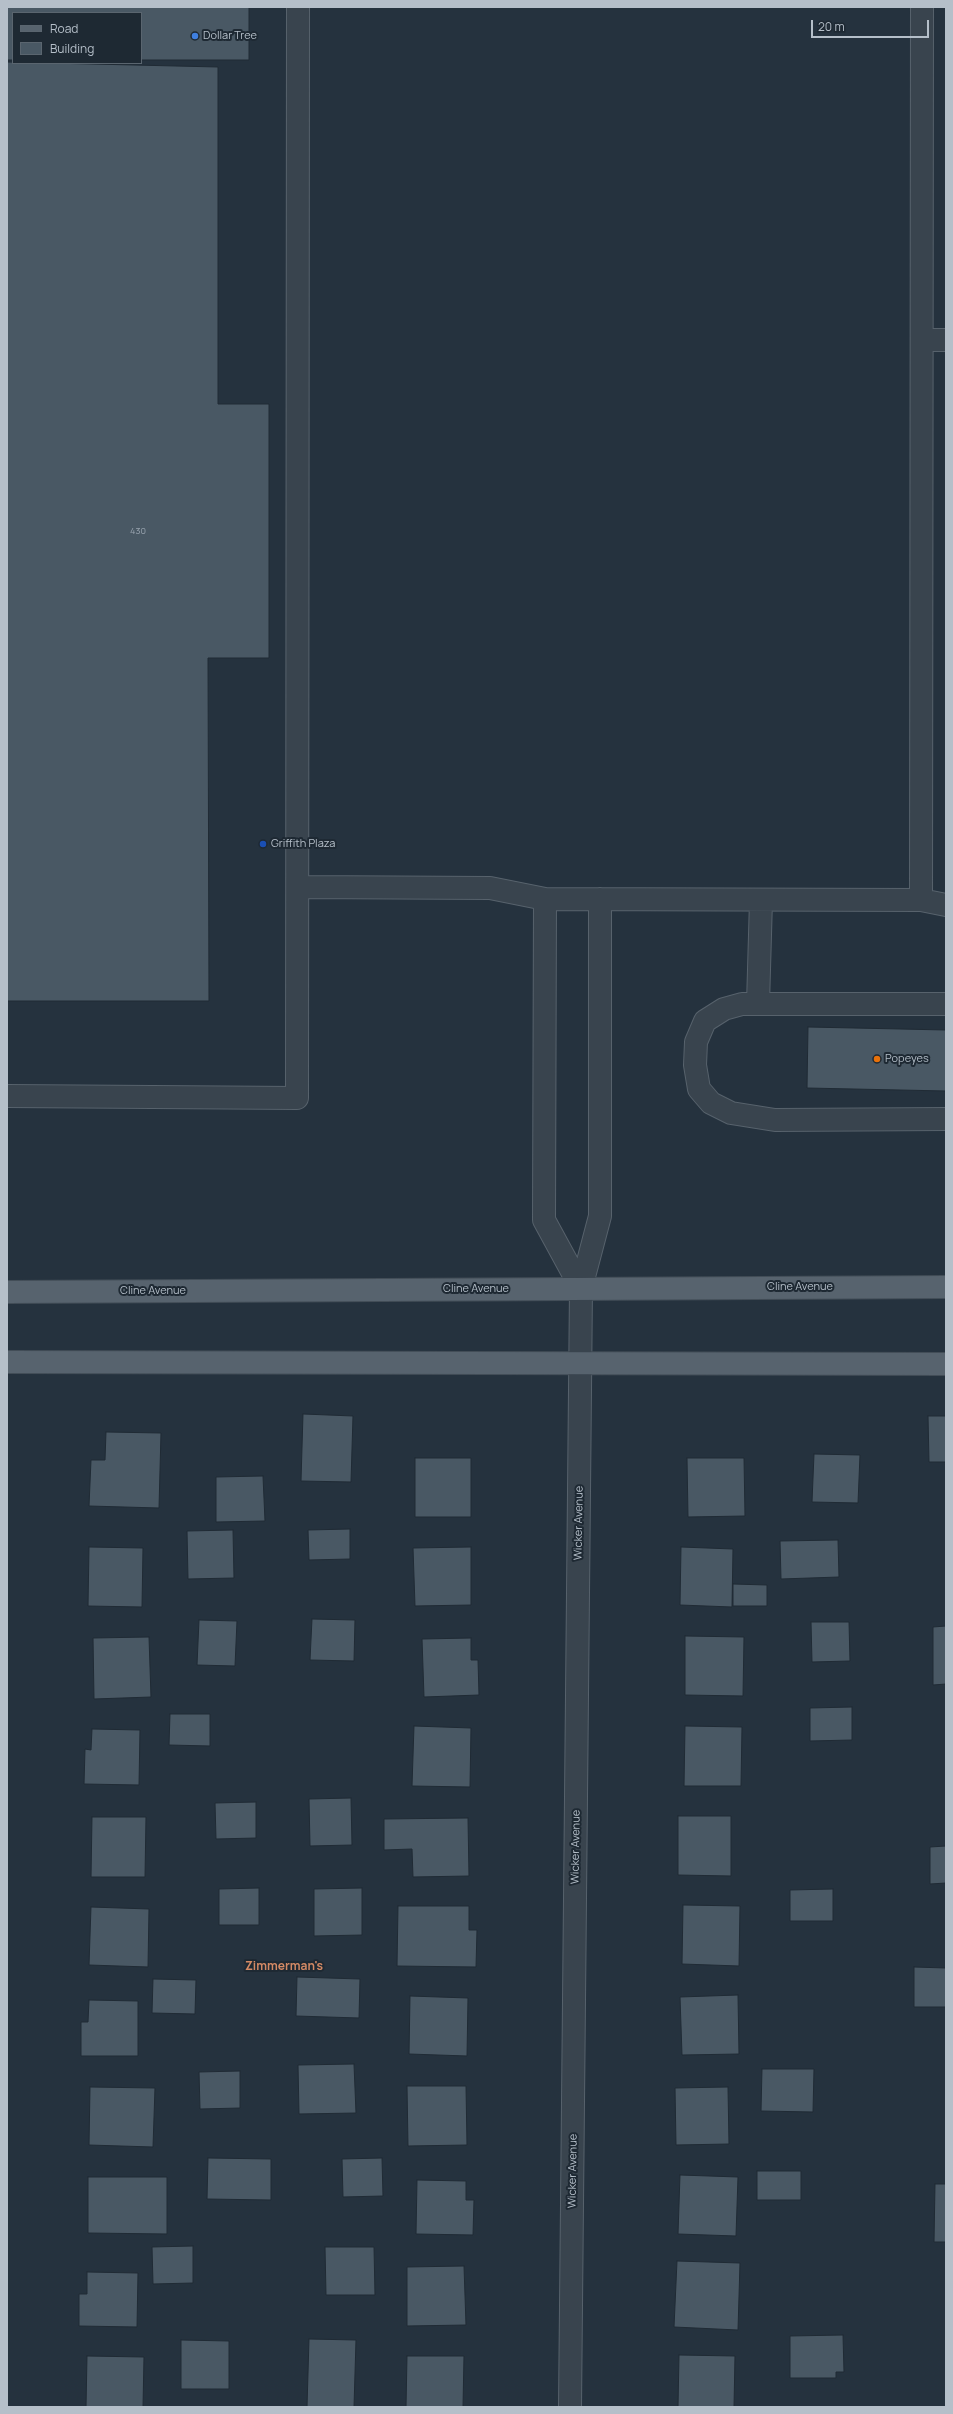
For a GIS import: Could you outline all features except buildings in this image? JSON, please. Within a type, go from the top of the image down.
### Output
[{"type":"main road","name":"Cline Avenue","points":[[7,1292],[946,1287]]},
{"type":"main road","points":[[7,1362],[946,1364]]},
{"type":"street","points":[[7,1096],[297,1098],[298,7]]},
{"type":"street","points":[[921,900],[922,7]]},
{"type":"street","points":[[922,340],[946,340]]},
{"type":"street","points":[[298,887],[490,888],[545,899],[921,900],[946,905]]},
{"type":"street","points":[[545,899],[544,1220],[581,1288]]},
{"type":"street","name":"Wicker Avenue","points":[[570,2407],[581,1288],[600,1216],[600,899]]},
{"type":"street","points":[[758,1004],[761,900]]},
{"type":"street","points":[[946,1004],[742,1004],[724,1009],[705,1021],[696,1042],[695,1065],[699,1089],[711,1103],[731,1113],[775,1120],[946,1119]]},
{"type":"place","name":"Dollar Tree","points":[[195,36]]},
{"type":"place","name":"Griffith Plaza","points":[[263,844]]},
{"type":"place","name":"Popeyes","points":[[877,1059]]},
{"type":"district","name":"Zimmerman's","points":[[284,1967]]}]
